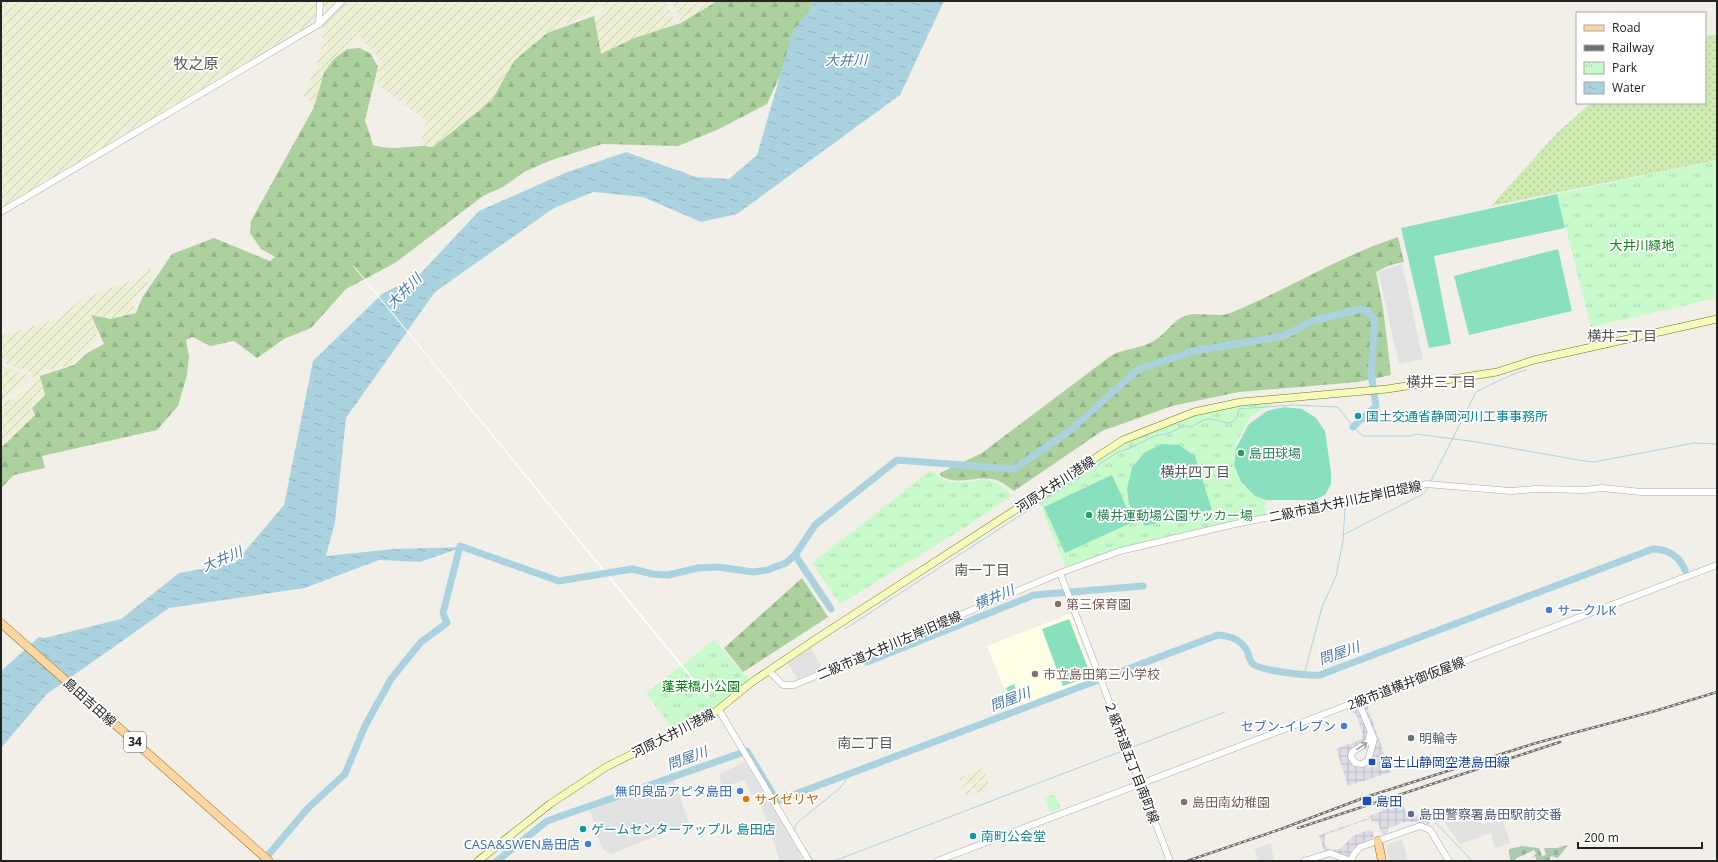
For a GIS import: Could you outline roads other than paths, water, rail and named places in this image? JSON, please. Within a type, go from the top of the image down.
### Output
[{"type":"main road","name":"河原大井川港線","points":[[478,861],[550,804],[606,767],[695,724],[719,710],[769,671],[1111,447],[1154,426],[1194,412],[1241,402],[1387,389],[1497,372],[1534,360],[1717,319]]},
{"type":"main road","name":"島田吉田線","points":[[1,623],[269,861]]},
{"type":"main road","points":[[1378,841],[1382,861]]},
{"type":"street","points":[[319,24],[320,1]]},
{"type":"street","points":[[1,212],[319,24],[342,1]]},
{"type":"street","name":"二級市道大井川左岸旧堤線","points":[[769,671],[783,685],[794,685],[1060,573],[1120,550],[1235,524],[1411,490],[1426,484],[1511,491],[1535,489],[1585,490],[1602,488],[1641,492],[1717,492]]},
{"type":"street","name":"2級市道横井御仮屋線","points":[[937,861],[1717,565]]},
{"type":"street","name":"２級市道五丁目南町線","points":[[1060,573],[1170,861]]},
{"type":"street","points":[[1358,701],[1370,734],[1374,739],[1368,760],[1362,764],[1355,763],[1352,760],[1351,754],[1368,742],[1370,734]]},
{"type":"street","points":[[719,710],[809,861]]},
{"type":"street","points":[[1304,861],[1330,853],[1351,861],[1354,854],[1360,847],[1420,826],[1430,830],[1448,861]]},
{"type":"water","name":"大井川","points":[[812,1],[944,1],[900,95],[737,214],[701,222],[643,197],[593,192],[554,208],[435,292],[346,418],[335,522],[326,556],[394,549],[463,547],[420,562],[379,560],[305,588],[169,608],[47,694],[1,748],[1,671],[39,637],[45,638],[121,619],[179,573],[235,563],[284,505],[313,361],[382,294],[419,275],[479,211],[565,173],[626,152],[696,177],[729,179],[757,155],[793,31],[811,8]]},
{"type":"waterway","points":[[263,861],[309,807],[345,774],[365,726],[391,679],[421,642],[447,623],[443,613],[460,546],[559,581],[632,569],[653,574],[668,575],[698,568],[718,567],[753,572],[767,570],[786,563],[795,555],[815,525],[897,460],[1014,469],[1068,432],[1139,369],[1194,351],[1284,336],[1312,321],[1361,309],[1367,311],[1375,320],[1371,373],[1376,406],[1353,427]]},
{"type":"waterway","points":[[1431,481],[1476,392],[1507,377],[1526,370]]},
{"type":"waterway","points":[[845,629],[1118,452],[1152,437],[1171,432],[1184,426],[1191,427],[1207,419],[1231,423],[1237,416],[1239,409],[1292,405],[1338,407],[1353,427],[1363,436],[1411,436],[1416,434],[1477,442],[1594,462],[1694,443],[1717,444]]},
{"type":"waterway","points":[[1343,535],[1423,494],[1428,488]]},
{"type":"waterway","points":[[1304,675],[1322,607],[1336,576],[1343,541],[1345,508]]},
{"type":"waterway","name":"問屋川","points":[[497,861],[547,821],[747,751],[777,801],[1218,635],[1228,636],[1240,642],[1246,649],[1251,662],[1258,667],[1306,675],[1320,675],[1653,549],[1664,550],[1673,554],[1680,561],[1685,570]]},
{"type":"waterway","name":"横井川","points":[[795,555],[831,609]]},
{"type":"waterway","name":"横井川","points":[[863,658],[867,662],[1034,595],[1143,586]]},
{"type":"waterway","points":[[1130,748],[1225,712]]},
{"type":"waterway","points":[[834,861],[1125,750]]},
{"type":"waterway","points":[[795,831],[795,826],[799,821],[839,789],[846,780]]},
{"type":"waterway","points":[[1435,822],[1472,861]]},
{"type":"waterway","points":[[806,850],[813,861]]},
{"type":"railway","points":[[1187,861],[1281,829],[1366,797],[1536,743],[1655,711],[1717,692]]},
{"type":"railway","points":[[1298,828],[1560,742]]},
{"type":"place","name":"国土交通省静岡河川工事事務所","points":[[1358,416]]},
{"type":"place","name":"島田球場","points":[[1241,453]]},
{"type":"place","name":"横井運動場公園サッカー場","points":[[1089,515]]},
{"type":"place","name":"第三保育園","points":[[1058,604]]},
{"type":"place","name":"サークルK","points":[[1549,610]]},
{"type":"place","name":"市立島田第三小学校","points":[[1035,674]]},
{"type":"place","name":"セブン-イレブン","points":[[1344,726]]},
{"type":"place","name":"明輪寺","points":[[1411,738]]},
{"type":"place","name":"富士山静岡空港島田線","points":[[1372,762]]},
{"type":"place","name":"無印良品アピタ島田","points":[[740,791]]},
{"type":"place","name":"サイゼリヤ","points":[[746,799]]},
{"type":"place","name":"島田","points":[[1367,801]]},
{"type":"place","name":"島田南幼稚園","points":[[1184,802]]},
{"type":"place","name":"島田警察署島田駅前交番","points":[[1411,814]]},
{"type":"place","name":"ゲームセンターアップル 島田店","points":[[583,829]]},
{"type":"place","name":"南町公会堂","points":[[973,836]]},
{"type":"place","name":"CASA&SWEN島田店","points":[[588,844]]},
{"type":"district","name":"牧之原","points":[[196,64]]},
{"type":"district","name":"横井二丁目","points":[[1622,336]]},
{"type":"district","name":"横井三丁目","points":[[1441,382]]},
{"type":"district","name":"横井四丁目","points":[[1195,472]]},
{"type":"district","name":"南一丁目","points":[[982,570]]},
{"type":"district","name":"南二丁目","points":[[865,743]]},
{"type":"park label","name":"大井川緑地","points":[[1642,245]]},
{"type":"park label","name":"蓬莱橋小公園","points":[[701,686]]}]
